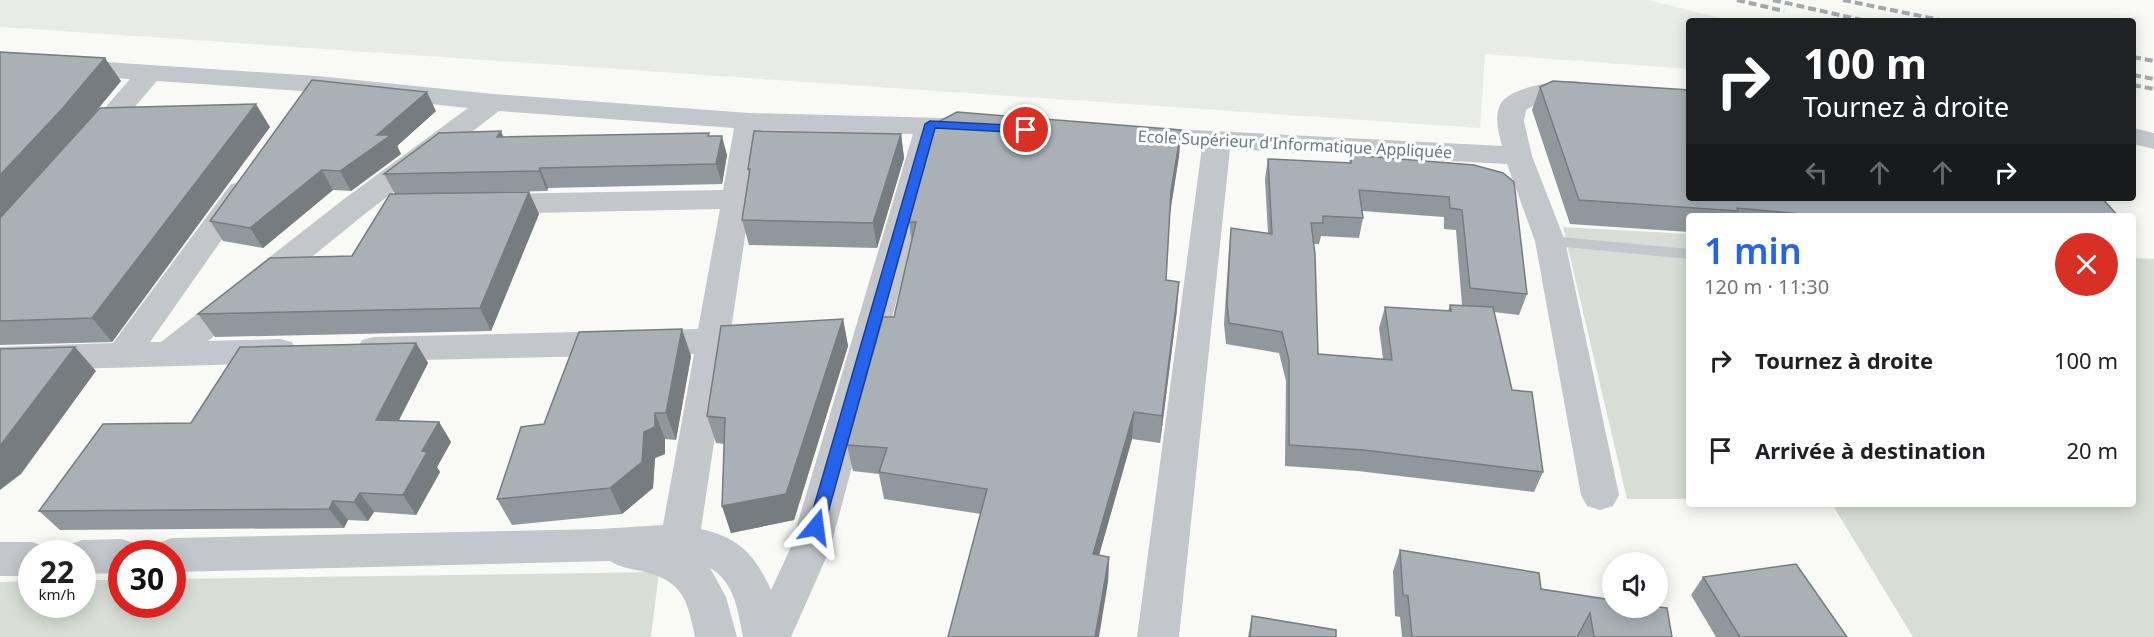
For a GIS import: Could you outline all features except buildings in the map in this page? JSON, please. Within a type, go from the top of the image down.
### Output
[{"type":"street","points":[[0,63],[317,84],[494,102],[749,121],[930,124],[1002,128]]},
{"type":"street","points":[[71,162],[149,74]]},
{"type":"street","points":[[297,113],[317,84]]},
{"type":"street","points":[[1600,495],[1550,241],[1518,156],[1510,121],[1513,106],[1548,91],[1574,88],[1608,90]]},
{"type":"street","points":[[169,354],[355,206],[494,102]]},
{"type":"street","points":[[680,540],[749,121]]},
{"type":"street","points":[[770,637],[810,549],[930,124]]},
{"type":"street","name":"Ecole Supérieur d'Informatique Appliquée","points":[[1110,134],[1518,156]]},
{"type":"street","points":[[2136,137],[2154,141]]},
{"type":"street","points":[[1158,637],[1217,140]]},
{"type":"street","points":[[123,355],[255,171]]},
{"type":"street","points":[[463,204],[736,199]]},
{"type":"street","points":[[355,206],[403,205]]},
{"type":"street","points":[[347,350],[712,341]]},
{"type":"street","points":[[0,359],[312,351]]},
{"type":"street","points":[[186,555],[600,546],[658,539],[680,540],[714,550],[730,559],[743,572],[753,588],[761,612],[764,637]]},
{"type":"street","points":[[600,546],[642,555],[688,571],[699,581],[706,594],[716,637]]},
{"type":"street","points":[[0,559],[18,559]]},
{"type":"lane","points":[[1550,241],[1686,254]]},
{"type":"shaded area","points":[[0,0],[1648,0],[1720,18],[1686,18],[1686,69],[1485,54],[1480,128],[0,27]]},
{"type":"shaded area","points":[[1563,227],[1686,234],[1686,499],[1627,499]]},
{"type":"shaded area","points":[[2136,258],[2154,259],[2154,637],[1913,637],[1834,507],[2136,507]]},
{"type":"shaded area","points":[[659,572],[651,637],[0,637],[0,582],[18,581],[18,618],[96,618],[96,580],[108,580],[108,618],[186,618],[186,579]]},
{"type":"railway","points":[[1737,0],[1784,11]]},
{"type":"railway","points":[[1773,0],[1853,18]]},
{"type":"railway","points":[[1843,0],[1930,18]]},
{"type":"railway","points":[[2136,58],[2154,61]]},
{"type":"railway","points":[[2136,76],[2154,79]]},
{"type":"railway","points":[[2136,86],[2154,89]]},
{"type":"route","points":[[816,527],[930,124],[1026,130]]}]
